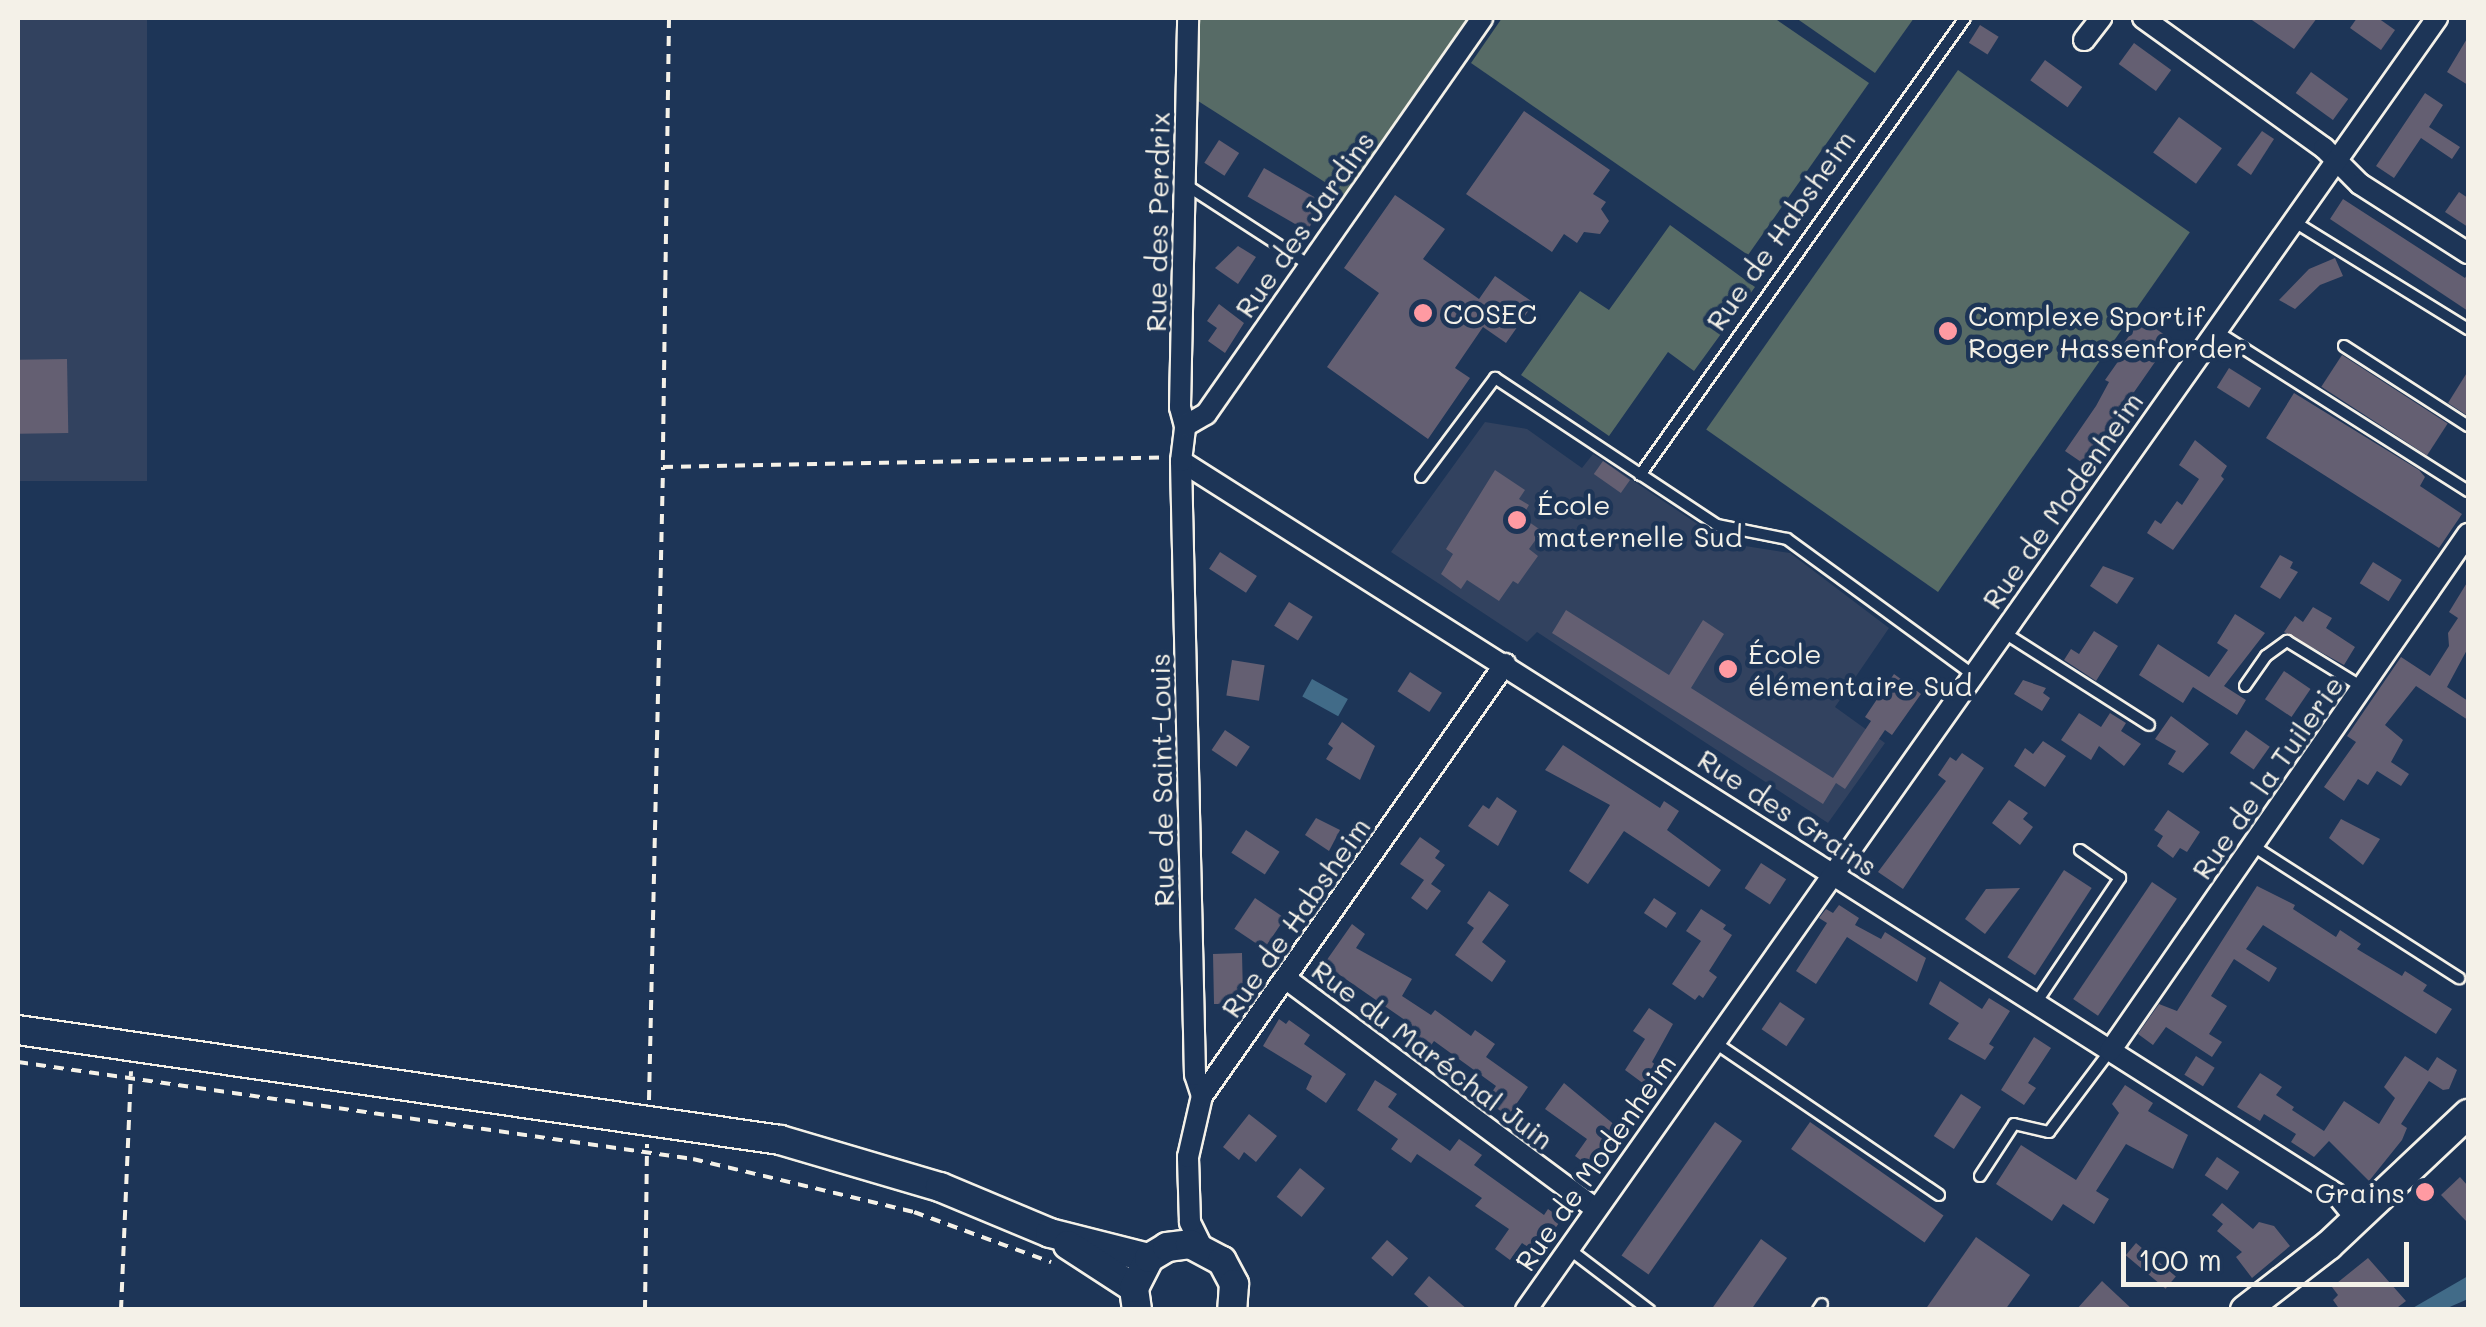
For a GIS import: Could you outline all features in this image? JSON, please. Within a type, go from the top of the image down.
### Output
[{"type":"main road","points":[[18,1030],[780,1140],[940,1188],[1050,1233],[1149,1258],[1190,1238],[1222,1261],[1238,1305]]},
{"type":"main road","points":[[2245,1310],[2357,1220],[2468,1114]]},
{"type":"main road","points":[[1050,1233],[1136,1299],[1149,1258]]},
{"type":"street","name":"Rue des Perdrix","points":[[1185,426],[1180,406],[1188,18]]},
{"type":"street","name":"Rue des Jardins","points":[[1185,426],[1206,414],[1482,18]]},
{"type":"street","points":[[2084,40],[2101,18]]},
{"type":"street","points":[[2143,18],[2338,158],[2360,184],[2467,250]]},
{"type":"street","name":"Rue de Modenheim","points":[[1534,1306],[1568,1249],[1713,1041],[2437,18]]},
{"type":"street","points":[[1181,461],[1185,426]]},
{"type":"street","name":"Rue des Grains","points":[[1181,461],[2336,1194],[2357,1220]]},
{"type":"street","name":"Rue de Saint-Louis","points":[[1181,461],[1195,1075],[1202,1096]]},
{"type":"street","name":"Rue de la Tuilerie","points":[[2110,1051],[2363,688],[2460,565],[2468,534]]},
{"type":"street","name":"Rue de Habsheim","points":[[1190,1238],[1188,1157],[1202,1096],[1505,664]]},
{"type":"street","name":"Rue du Maréchal Juin","points":[[1285,978],[1596,1209]]},
{"type":"lane","name":"Rue de Habsheim","points":[[1640,475],[1964,18]]},
{"type":"lane","points":[[1186,185],[1309,265]]},
{"type":"lane","points":[[2294,221],[2468,329]]},
{"type":"lane","points":[[2216,330],[2468,490]]},
{"type":"lane","points":[[2344,346],[2468,426]]},
{"type":"lane","points":[[1420,477],[1495,378],[1717,525],[1787,539],[1972,674]]},
{"type":"lane","points":[[2002,632],[2041,661],[2148,725]]},
{"type":"lane","points":[[2245,686],[2266,656],[2287,641],[2363,688]]},
{"type":"lane","points":[[2253,846],[2459,978]]},
{"type":"lane","points":[[2036,1004],[2120,878],[2080,850]]},
{"type":"lane","points":[[1713,1041],[1939,1194]]},
{"type":"lane","points":[[1980,1176],[2014,1124],[2049,1132],[2110,1051]]},
{"type":"lane","points":[[1568,1249],[1650,1310]]},
{"type":"path","points":[[646,1310],[669,18]]},
{"type":"path","points":[[663,466],[1117,455],[1181,461]]},
{"type":"path","points":[[120,1310],[134,1046]]},
{"type":"path","points":[[18,1062],[646,1152],[761,1174],[914,1212],[1053,1263]]},
{"type":"shaded area","points":[[18,18],[147,18],[147,481],[18,481]]},
{"type":"shaded area","name":"École élémentaire Sud","points":[[1485,422],[1527,429],[1582,468],[1593,454],[1726,543],[1790,553],[1889,628],[1835,707],[1885,743],[1828,823],[1537,632],[1527,642],[1391,552]]},
{"type":"shaded area","points":[[1312,679],[1348,699],[1338,716],[1302,696]]},
{"type":"shaded area","points":[[2468,1276],[2468,1299],[2445,1309],[2411,1309]]},
{"type":"green space","points":[[1187,18],[1468,18],[1345,195],[1184,92]]},
{"type":"green space","points":[[1502,18],[1774,18],[1869,83],[1748,255],[1471,63]]},
{"type":"green space","points":[[1796,18],[1914,18],[1875,73]]},
{"type":"green space","name":"Complexe Sportif Roger Hassenforder","points":[[1958,70],[2190,232],[1938,592],[1706,430]]},
{"type":"green space","points":[[1670,225],[1755,287],[1694,371],[1668,352],[1609,436],[1521,375],[1580,291],[1609,310]]},
{"type":"building","points":[[2249,18],[2317,18],[2294,49]]},
{"type":"building","points":[[2357,18],[2378,18],[2395,30],[2381,50],[2350,28]]},
{"type":"building","points":[[1980,25],[1999,37],[1988,54],[1969,43]]},
{"type":"building","points":[[2468,37],[2468,85],[2447,72]]},
{"type":"building","points":[[2134,43],[2171,70],[2156,91],[2119,64]]},
{"type":"building","points":[[2045,60],[2082,87],[2068,107],[2030,80]]},
{"type":"building","points":[[2311,72],[2348,99],[2333,120],[2296,93]]},
{"type":"building","points":[[2425,93],[2443,105],[2429,127],[2460,147],[2452,159],[2421,138],[2394,178],[2376,166]]},
{"type":"building","points":[[1524,111],[1610,170],[1593,194],[1606,202],[1601,209],[1609,221],[1600,234],[1584,232],[1577,243],[1564,234],[1552,252],[1466,194]]},
{"type":"building","points":[[2179,117],[2222,148],[2196,184],[2153,153]]},
{"type":"building","points":[[2262,131],[2274,139],[2251,175],[2237,165]]},
{"type":"building","points":[[1219,140],[1239,153],[1224,176],[1204,163]]},
{"type":"building","points":[[1264,168],[1324,202],[1307,231],[1248,197]]},
{"type":"building","points":[[2459,192],[2468,198],[2468,227],[2445,212]]},
{"type":"building","points":[[1395,195],[1445,229],[1423,259],[1479,299],[1495,276],[1534,303],[1506,343],[1483,327],[1455,368],[1470,378],[1428,439],[1327,367],[1379,293],[1344,268]]},
{"type":"building","points":[[2343,199],[2465,278],[2468,273],[2468,311],[2330,219]]},
{"type":"building","points":[[1238,246],[1256,257],[1238,284],[1215,268]]},
{"type":"building","points":[[2335,258],[2343,276],[2320,285],[2295,309],[2279,300],[2309,269]]},
{"type":"building","points":[[1219,304],[1244,323],[1225,353],[1208,341],[1217,328],[1207,321]]},
{"type":"building","points":[[2141,319],[2171,339],[2084,464],[2065,451],[2096,406],[2109,382],[2105,380],[2124,353],[2119,350]]},
{"type":"building","points":[[2342,355],[2448,424],[2427,455],[2321,387]]},
{"type":"building","points":[[67,359],[68,433],[19,434],[18,360]]},
{"type":"building","points":[[2229,368],[2261,388],[2249,408],[2217,388]]},
{"type":"building","points":[[2468,371],[2468,416],[2448,403]]},
{"type":"building","points":[[2294,393],[2419,470],[2425,477],[2420,486],[2462,514],[2439,548],[2266,438]]},
{"type":"building","points":[[2195,440],[2227,466],[2221,476],[2224,479],[2173,550],[2147,533],[2155,520],[2161,524],[2177,501],[2182,505],[2199,479],[2179,465]]},
{"type":"building","points":[[1603,461],[1630,480],[1621,493],[1594,474]]},
{"type":"building","points":[[1495,470],[1525,490],[1519,499],[1529,505],[1522,517],[1542,531],[1529,549],[1538,556],[1518,584],[1513,581],[1499,601],[1467,580],[1461,589],[1441,574],[1453,554],[1446,549]]},
{"type":"building","points":[[1220,552],[1257,576],[1246,593],[1209,569]]},
{"type":"building","points":[[2280,555],[2293,562],[2290,568],[2298,572],[2280,599],[2260,587]]},
{"type":"building","points":[[2373,562],[2402,580],[2389,601],[2360,583]]},
{"type":"building","points":[[2103,566],[2134,578],[2117,604],[2090,586]]},
{"type":"building","points":[[2468,581],[2468,648],[2447,687],[2468,701],[2468,720],[2416,686],[2385,725],[2403,740],[2391,762],[2409,774],[2401,786],[2377,771],[2368,785],[2358,779],[2344,801],[2324,787],[2356,742],[2347,736],[2401,657],[2430,676],[2449,646],[2448,633],[2458,618],[2449,612]]},
{"type":"building","points":[[1289,602],[1313,617],[1298,641],[1274,626]]},
{"type":"building","points":[[2313,607],[2332,618],[2326,628],[2355,647],[2344,665],[2284,632],[2295,616],[2303,622]]},
{"type":"building","points":[[1566,610],[1669,675],[1703,620],[1724,634],[1691,688],[1833,778],[1871,721],[1865,717],[1894,674],[1921,694],[1892,735],[1885,730],[1845,789],[1836,783],[1823,804],[1552,633]]},
{"type":"building","points":[[2235,614],[2265,633],[2224,686],[2246,700],[2237,715],[2193,687],[2183,703],[2139,675],[2158,644],[2209,677],[2228,650],[2217,643]]},
{"type":"building","points":[[2094,631],[2118,646],[2096,681],[2064,660],[2071,649],[2079,654]]},
{"type":"building","points":[[1232,660],[1265,665],[1259,701],[1226,696]]},
{"type":"building","points":[[2284,671],[2311,689],[2292,717],[2265,699]]},
{"type":"building","points":[[1410,672],[1442,693],[1429,712],[1397,691]]},
{"type":"building","points":[[2023,680],[2046,688],[2043,693],[2050,698],[2042,711],[2014,694]]},
{"type":"building","points":[[2079,713],[2101,727],[2110,713],[2126,723],[2121,731],[2141,744],[2124,766],[2099,746],[2091,760],[2061,740]]},
{"type":"building","points":[[2171,716],[2209,744],[2183,773],[2168,764],[2176,751],[2155,739]]},
{"type":"building","points":[[1342,722],[1375,746],[1360,780],[1326,759],[1333,748],[1328,744]]},
{"type":"building","points":[[1225,730],[1250,747],[1236,767],[1212,750]]},
{"type":"building","points":[[2246,730],[2270,747],[2254,770],[2230,753]]},
{"type":"building","points":[[2043,741],[2066,756],[2045,787],[2014,766],[2025,748],[2033,754]]},
{"type":"building","points":[[1563,745],[1660,808],[1664,801],[1679,811],[1667,830],[1721,870],[1709,887],[1624,831],[1588,884],[1569,871],[1610,805],[1545,770]]},
{"type":"building","points":[[1962,753],[1984,768],[1903,889],[1878,872],[1946,781],[1938,775],[1950,757],[1956,761]]},
{"type":"building","points":[[1497,797],[1517,811],[1498,846],[1468,826],[1483,805],[1489,809]]},
{"type":"building","points":[[2009,800],[2028,813],[2023,819],[2033,827],[2020,845],[1992,823]]},
{"type":"building","points":[[2168,810],[2200,832],[2187,852],[2180,848],[2173,858],[2157,846],[2163,836],[2154,830]]},
{"type":"building","points":[[1316,818],[1340,830],[1329,851],[1305,835]]},
{"type":"building","points":[[2341,819],[2380,839],[2363,865],[2329,838]]},
{"type":"building","points":[[1246,830],[1280,852],[1265,874],[1231,853]]},
{"type":"building","points":[[1420,837],[1440,851],[1435,858],[1445,865],[1431,884],[1441,891],[1427,910],[1411,898],[1424,880],[1400,864]]},
{"type":"building","points":[[1761,863],[1786,879],[1770,904],[1745,888]]},
{"type":"building","points":[[2064,870],[2092,888],[2035,975],[2007,957]]},
{"type":"building","points":[[2152,882],[2177,899],[2098,1016],[2073,999]]},
{"type":"building","points":[[2257,886],[2295,905],[2293,909],[2336,937],[2340,930],[2361,944],[2357,949],[2402,976],[2405,971],[2427,985],[2423,991],[2452,1009],[2436,1034],[2263,925],[2246,949],[2277,968],[2269,982],[2234,959],[2211,996],[2227,1006],[2209,1034],[2222,1042],[2212,1057],[2166,1027],[2153,1045],[2138,1034],[2159,1004],[2177,1011]]},
{"type":"building","points":[[2020,888],[1985,934],[1965,919],[1986,889]]},
{"type":"building","points":[[1489,891],[1509,905],[1482,942],[1506,961],[1492,982],[1455,955],[1474,928],[1467,923]]},
{"type":"building","points":[[1255,898],[1285,918],[1264,949],[1234,929]]},
{"type":"building","points":[[1654,898],[1676,913],[1666,928],[1644,913]]},
{"type":"building","points":[[1839,905],[1859,918],[1855,925],[1881,939],[1885,932],[1926,958],[1917,982],[1847,937],[1816,984],[1796,971],[1827,923],[1819,918],[1826,909],[1833,913]]},
{"type":"building","points":[[1701,909],[1726,925],[1723,929],[1732,935],[1709,971],[1717,977],[1703,998],[1699,995],[1695,1000],[1672,984],[1701,941],[1686,931]]},
{"type":"building","points":[[1352,924],[1365,934],[1356,948],[1412,979],[1402,996],[1431,1015],[1435,1010],[1471,1036],[1475,1030],[1495,1044],[1486,1057],[1528,1087],[1508,1116],[1486,1101],[1496,1086],[1434,1041],[1425,1054],[1403,1038],[1412,1025],[1324,964]]},
{"type":"building","points":[[1242,953],[1243,996],[1236,996],[1236,1004],[1214,1004],[1213,954]]},
{"type":"building","points":[[1940,981],[1982,1009],[1989,998],[2010,1011],[1989,1044],[1994,1047],[1985,1060],[1948,1039],[1959,1023],[1929,1004]]},
{"type":"building","points":[[1780,1002],[1805,1019],[1786,1046],[1762,1029]]},
{"type":"building","points":[[1649,1008],[1673,1024],[1652,1062],[1657,1066],[1644,1084],[1625,1070],[1645,1039],[1633,1031]]},
{"type":"building","points":[[1279,1019],[1286,1024],[1289,1020],[1310,1035],[1304,1044],[1346,1074],[1326,1103],[1306,1089],[1312,1076],[1263,1046]]},
{"type":"building","points":[[2034,1037],[2051,1048],[2028,1083],[2036,1088],[2024,1105],[2001,1090]]},
{"type":"building","points":[[2196,1056],[2215,1068],[2203,1086],[2184,1075]]},
{"type":"building","points":[[2405,1056],[2428,1071],[2437,1057],[2457,1070],[2449,1089],[2443,1090],[2429,1081],[2401,1124],[2407,1128],[2402,1140],[2369,1181],[2329,1141],[2314,1157],[2291,1142],[2296,1134],[2264,1114],[2260,1121],[2237,1107],[2260,1073],[2282,1087],[2276,1095],[2294,1107],[2292,1110],[2324,1131],[2344,1101],[2379,1124],[2395,1098],[2384,1087]]},
{"type":"building","points":[[1375,1080],[1397,1094],[1388,1107],[1450,1151],[1459,1139],[1482,1155],[1474,1165],[1544,1215],[1548,1209],[1562,1219],[1537,1253],[1522,1243],[1510,1260],[1495,1249],[1509,1229],[1475,1206],[1482,1198],[1417,1154],[1411,1163],[1391,1149],[1398,1139],[1357,1110]]},
{"type":"building","points":[[1564,1083],[1622,1131],[1596,1171],[1575,1156],[1587,1139],[1545,1109]]},
{"type":"building","points":[[2125,1085],[2153,1103],[2148,1111],[2188,1135],[2173,1169],[2126,1144],[2096,1191],[2109,1199],[2094,1224],[2063,1204],[2052,1221],[1996,1184],[2021,1145],[2076,1180],[2119,1113],[2112,1104]]},
{"type":"building","points":[[1961,1094],[1981,1107],[1954,1149],[1934,1136]]},
{"type":"building","points":[[1249,1114],[1277,1136],[1256,1162],[1244,1152],[1239,1160],[1223,1147]]},
{"type":"building","points":[[1715,1122],[1742,1141],[1649,1274],[1622,1256]]},
{"type":"building","points":[[1810,1122],[1944,1215],[1925,1243],[1791,1149]]},
{"type":"building","points":[[2217,1157],[2239,1172],[2227,1190],[2205,1175]]},
{"type":"building","points":[[1300,1168],[1325,1188],[1302,1217],[1277,1197]]},
{"type":"building","points":[[2460,1177],[2468,1186],[2468,1223],[2441,1195]]},
{"type":"building","points":[[2222,1203],[2253,1229],[2259,1222],[2274,1226],[2290,1246],[2252,1278],[2236,1257],[2242,1252],[2217,1231],[2223,1224],[2212,1215]]},
{"type":"building","points":[[1976,1237],[2030,1275],[2005,1310],[1925,1310]]},
{"type":"building","points":[[1761,1239],[1787,1258],[1751,1310],[1711,1310]]},
{"type":"building","points":[[1387,1240],[1408,1258],[1392,1276],[1371,1258]]},
{"type":"building","points":[[2136,1243],[2176,1276],[2166,1289],[2126,1255]]},
{"type":"building","points":[[2368,1258],[2406,1301],[2394,1310],[2340,1310],[2333,1300],[2338,1295],[2332,1287]]},
{"type":"building","points":[[1429,1276],[1468,1310],[1432,1310],[1414,1294]]},
{"type":"building","points":[[2102,1281],[2133,1310],[2076,1310]]},
{"type":"place","name":"COSEC","points":[[1423,313]]},
{"type":"place","name":"Complexe Sportif Roger Hassenforder","points":[[1948,331]]},
{"type":"place","name":"École maternelle Sud","points":[[1517,520]]},
{"type":"place","name":"École élémentaire Sud","points":[[1728,669]]},
{"type":"place","name":"Grains","points":[[2425,1192]]}]
